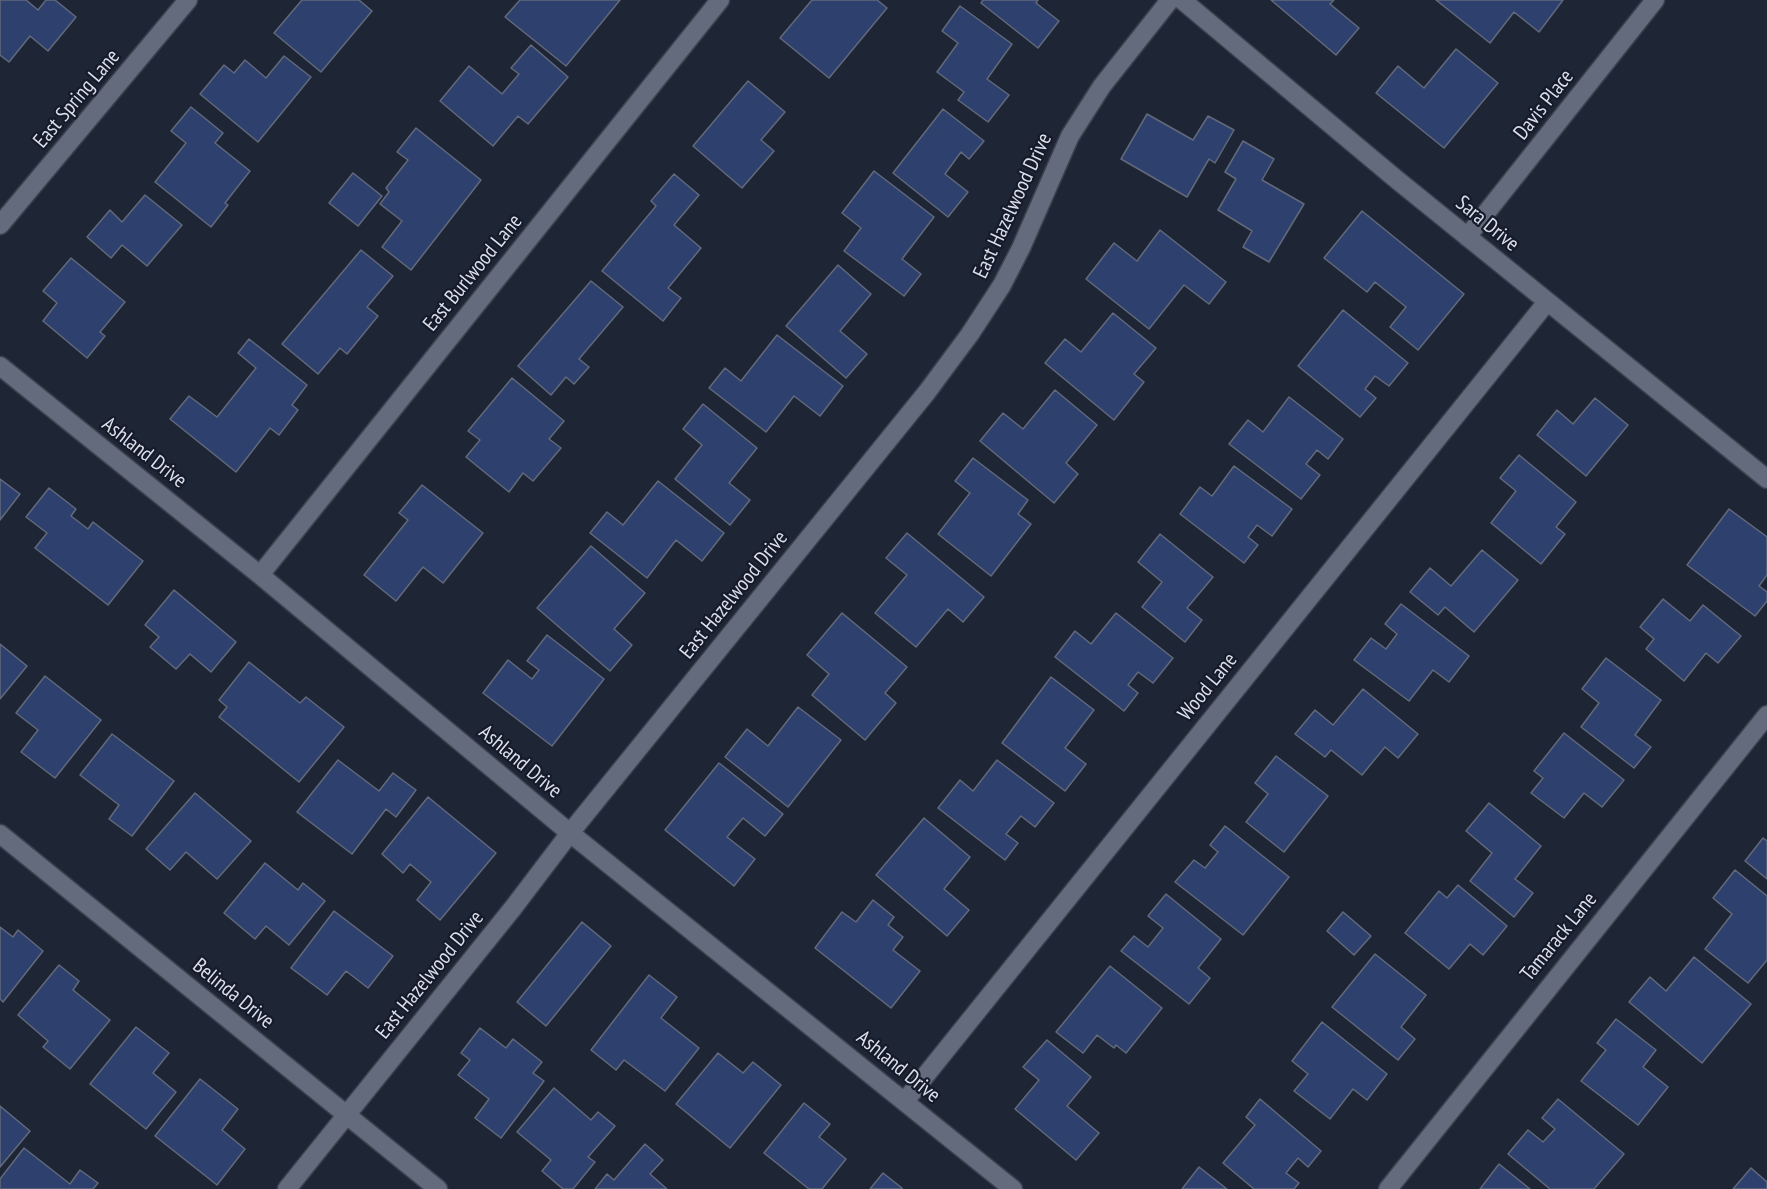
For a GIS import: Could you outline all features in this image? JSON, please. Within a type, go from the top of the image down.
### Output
[{"type":"street","name":"East Spring Lane","points":[[0,225],[188,0]]},
{"type":"street","name":"East Burlwood Lane","points":[[260,574],[720,0]]},
{"type":"street","name":"East Hazelwood Drive","points":[[287,1189],[513,908],[570,833],[927,392],[970,334],[1002,285],[1021,248],[1070,136],[1102,86],[1170,0]]},
{"type":"street","name":"Sara Drive","points":[[1182,0],[1467,237],[1767,479]]},
{"type":"street","name":"Davis Place","points":[[1467,237],[1655,0]]},
{"type":"street","name":"Wood Lane","points":[[905,1101],[1547,302]]},
{"type":"street","name":"Ashland Drive","points":[[0,366],[260,574],[570,833],[1013,1189]]},
{"type":"street","name":"Tamarack Lane","points":[[1389,1189],[1767,715]]},
{"type":"street","name":"Belinda Drive","points":[[0,834],[438,1189]]},
{"type":"building","points":[[0,0],[26,0],[38,10],[46,0],[55,0],[76,17],[48,51],[30,36],[9,62],[0,55]]},
{"type":"building","points":[[302,0],[359,0],[372,11],[321,72],[274,33]]},
{"type":"building","points":[[520,0],[620,0],[566,66],[505,17]]},
{"type":"building","points":[[812,0],[877,0],[887,8],[829,78],[780,38]]},
{"type":"building","points":[[983,0],[1038,0],[1036,3],[1059,21],[1038,48],[981,3]]},
{"type":"building","points":[[1271,0],[1334,0],[1330,4],[1359,28],[1336,55]]},
{"type":"building","points":[[1436,0],[1563,0],[1539,32],[1514,12],[1490,43]]},
{"type":"building","points":[[960,6],[1012,44],[987,79],[1009,95],[988,122],[958,100],[964,92],[937,72],[958,43],[942,31]]},
{"type":"building","points":[[531,45],[568,77],[528,124],[518,116],[493,146],[440,101],[469,66],[502,94],[519,74],[511,68]]},
{"type":"building","points":[[1456,49],[1498,83],[1444,148],[1376,93],[1398,66],[1424,88]]},
{"type":"building","points":[[284,56],[311,77],[258,142],[200,94],[224,65],[234,73],[245,60],[266,78]]},
{"type":"building","points":[[748,81],[785,112],[761,140],[774,151],[742,188],[693,146]]},
{"type":"building","points":[[191,107],[223,133],[215,143],[250,171],[225,203],[228,205],[211,227],[155,182],[186,143],[171,131]]},
{"type":"building","points":[[943,109],[984,141],[969,159],[961,152],[945,174],[968,192],[948,217],[893,173]]},
{"type":"building","points":[[1147,114],[1193,140],[1208,116],[1234,130],[1215,163],[1209,159],[1187,197],[1121,159]]},
{"type":"building","points":[[416,128],[481,180],[411,270],[382,247],[402,221],[380,204],[389,192],[386,188],[408,160],[397,152]]},
{"type":"building","points":[[1243,141],[1274,159],[1262,180],[1304,204],[1269,262],[1243,247],[1252,231],[1218,210],[1236,179],[1225,172]]},
{"type":"building","points":[[874,171],[934,217],[902,259],[921,274],[904,296],[844,251],[861,228],[842,213]]},
{"type":"building","points":[[353,173],[382,196],[358,226],[329,203]]},
{"type":"building","points":[[674,174],[699,195],[674,225],[701,248],[668,288],[681,298],[663,321],[602,271],[656,206],[651,201]]},
{"type":"building","points":[[145,195],[182,225],[147,266],[122,245],[111,258],[87,237],[110,210],[122,222]]},
{"type":"building","points":[[1362,211],[1464,294],[1418,350],[1390,327],[1406,307],[1375,282],[1367,292],[1324,258]]},
{"type":"building","points":[[1160,230],[1226,282],[1209,304],[1184,285],[1149,329],[1086,279],[1114,243],[1137,261]]},
{"type":"building","points":[[361,250],[393,276],[367,307],[378,316],[347,354],[340,348],[318,374],[282,344]]},
{"type":"building","points":[[71,258],[125,302],[100,332],[105,336],[87,358],[43,321],[57,303],[43,291]]},
{"type":"building","points":[[838,265],[871,294],[840,331],[867,354],[846,378],[786,326]]},
{"type":"building","points":[[591,281],[623,307],[579,359],[589,367],[574,384],[566,377],[551,395],[518,366]]},
{"type":"building","points":[[1343,310],[1408,363],[1389,386],[1375,376],[1365,389],[1376,398],[1360,417],[1298,366]]},
{"type":"building","points":[[1113,313],[1156,348],[1134,374],[1144,382],[1114,420],[1045,363],[1065,339],[1081,352]]},
{"type":"building","points":[[777,335],[843,386],[820,416],[794,396],[766,432],[709,388],[725,368],[741,381]]},
{"type":"building","points":[[249,339],[307,385],[292,405],[298,410],[279,435],[270,428],[236,472],[170,419],[189,396],[217,417],[256,368],[238,353]]},
{"type":"building","points":[[512,378],[564,421],[549,439],[561,448],[533,481],[523,473],[509,492],[466,457],[480,440],[468,431]]},
{"type":"building","points":[[1055,390],[1097,425],[1066,463],[1078,474],[1054,503],[980,441],[1003,413],[1023,429]]},
{"type":"building","points":[[1289,397],[1343,439],[1328,459],[1317,450],[1306,464],[1320,475],[1301,499],[1229,444],[1248,420],[1263,432]]},
{"type":"building","points":[[1595,398],[1628,425],[1586,476],[1537,435],[1557,410],[1573,424]]},
{"type":"building","points":[[703,404],[757,448],[729,483],[750,500],[730,525],[675,479],[702,445],[683,429]]},
{"type":"building","points":[[1519,455],[1576,502],[1556,527],[1565,534],[1541,564],[1491,523],[1516,491],[1500,478]]},
{"type":"building","points":[[973,458],[1028,500],[1018,514],[1031,524],[991,576],[938,534],[970,493],[955,481]]},
{"type":"building","points":[[1234,466],[1292,509],[1272,536],[1257,525],[1248,537],[1258,545],[1244,563],[1180,514],[1200,487],[1212,496]]},
{"type":"building","points":[[0,479],[20,494],[0,520]]},
{"type":"building","points":[[658,481],[724,533],[702,561],[676,540],[647,578],[590,533],[607,512],[623,525]]},
{"type":"building","points":[[422,485],[483,533],[443,583],[423,567],[396,601],[364,575],[408,520],[399,513]]},
{"type":"building","points":[[49,488],[76,509],[71,516],[88,529],[93,522],[143,561],[108,605],[35,548],[47,533],[26,517]]},
{"type":"building","points":[[1729,509],[1767,537],[1767,575],[1759,586],[1767,592],[1767,601],[1755,616],[1687,565]]},
{"type":"building","points":[[907,533],[984,597],[963,622],[948,609],[916,647],[875,613],[907,575],[886,558]]},
{"type":"building","points":[[1160,534],[1213,577],[1187,608],[1202,620],[1185,642],[1142,607],[1162,582],[1138,562]]},
{"type":"building","points":[[591,546],[645,593],[614,629],[632,645],[610,671],[537,608]]},
{"type":"building","points":[[1482,550],[1518,580],[1474,632],[1445,607],[1438,615],[1410,592],[1430,568],[1451,586]]},
{"type":"building","points":[[174,590],[236,642],[211,672],[190,654],[176,669],[150,647],[159,637],[145,625]]},
{"type":"building","points":[[1663,599],[1690,621],[1703,605],[1741,636],[1718,663],[1706,653],[1684,681],[1646,649],[1654,639],[1640,627]]},
{"type":"building","points":[[1401,604],[1469,656],[1449,682],[1433,670],[1409,701],[1354,660],[1371,638],[1386,649],[1397,634],[1385,624]]},
{"type":"building","points":[[842,613],[907,667],[885,693],[896,703],[865,740],[812,695],[829,674],[807,655]]},
{"type":"building","points":[[1116,613],[1173,658],[1153,683],[1138,672],[1128,685],[1138,693],[1124,711],[1055,657],[1075,631],[1091,644]]},
{"type":"building","points":[[547,635],[604,679],[552,746],[483,693],[508,660],[532,679],[539,670],[527,661]]},
{"type":"building","points":[[0,644],[27,666],[0,699]]},
{"type":"building","points":[[1606,658],[1661,700],[1635,735],[1651,747],[1634,768],[1581,727],[1599,703],[1582,689]]},
{"type":"building","points":[[249,662],[300,703],[306,697],[344,727],[299,782],[219,717],[227,707],[219,700]]},
{"type":"building","points":[[45,676],[101,720],[55,778],[21,752],[38,730],[16,713]]},
{"type":"building","points":[[1051,677],[1094,710],[1065,748],[1086,764],[1065,791],[1002,743]]},
{"type":"building","points":[[1363,689],[1418,734],[1398,758],[1385,747],[1362,775],[1331,750],[1325,757],[1295,734],[1315,710],[1333,725]]},
{"type":"building","points":[[798,707],[841,740],[788,807],[725,757],[747,729],[768,746]]},
{"type":"building","points":[[1564,733],[1624,780],[1602,807],[1584,793],[1564,818],[1531,793],[1543,778],[1534,771]]},
{"type":"building","points":[[112,734],[174,781],[132,836],[109,819],[119,805],[80,775]]},
{"type":"building","points":[[1276,756],[1328,796],[1284,852],[1246,822],[1268,794],[1255,783]]},
{"type":"building","points":[[338,760],[379,791],[393,773],[416,790],[396,817],[386,809],[352,854],[297,812]]},
{"type":"building","points":[[997,760],[1054,803],[1035,827],[1021,816],[1006,834],[1018,843],[1005,860],[938,808],[960,780],[973,791]]},
{"type":"building","points":[[719,763],[783,814],[765,836],[743,818],[727,837],[755,859],[734,886],[665,830]]},
{"type":"building","points":[[195,793],[251,841],[217,879],[186,852],[170,870],[146,849]]},
{"type":"building","points":[[428,797],[496,853],[440,920],[417,900],[431,882],[410,864],[403,873],[382,854]]},
{"type":"building","points":[[1489,803],[1541,846],[1515,879],[1533,893],[1514,917],[1470,881],[1492,853],[1466,831]]},
{"type":"building","points":[[924,818],[970,857],[944,889],[969,910],[947,936],[876,875]]},
{"type":"building","points":[[1225,826],[1289,877],[1243,935],[1175,882],[1194,860],[1205,868],[1218,852],[1210,845]]},
{"type":"building","points":[[1763,838],[1767,841],[1767,879],[1745,861]]},
{"type":"building","points":[[265,863],[298,890],[303,883],[325,901],[289,945],[266,926],[255,939],[224,913]]},
{"type":"building","points":[[1735,870],[1767,896],[1767,960],[1748,983],[1705,949],[1732,914],[1713,898]]},
{"type":"building","points":[[1458,885],[1507,926],[1483,955],[1470,944],[1449,969],[1405,933],[1439,891],[1447,898]]},
{"type":"building","points":[[1166,894],[1221,939],[1198,968],[1210,978],[1189,1004],[1121,951],[1134,936],[1148,947],[1163,928],[1148,916]]},
{"type":"building","points":[[873,900],[894,917],[888,925],[903,937],[893,950],[920,971],[891,1008],[815,948],[842,912],[856,922]]},
{"type":"building","points":[[334,911],[393,956],[368,988],[346,971],[327,995],[291,968]]},
{"type":"building","points":[[1343,912],[1371,936],[1354,955],[1327,931]]},
{"type":"building","points":[[582,922],[611,946],[546,1026],[517,1002]]},
{"type":"building","points":[[0,927],[13,937],[18,930],[43,951],[3,1002],[0,999]]},
{"type":"building","points":[[1375,954],[1426,995],[1401,1027],[1415,1039],[1398,1060],[1332,1007]]},
{"type":"building","points":[[1694,957],[1751,1004],[1702,1063],[1629,1002],[1650,977],[1666,991]]},
{"type":"building","points":[[59,965],[79,981],[73,990],[110,1020],[70,1069],[43,1047],[48,1041],[18,1015]]},
{"type":"building","points":[[1110,966],[1162,1008],[1126,1053],[1116,1045],[1114,1048],[1097,1035],[1083,1053],[1056,1032]]},
{"type":"building","points":[[649,975],[677,997],[661,1018],[699,1048],[665,1091],[624,1060],[616,1070],[591,1050]]},
{"type":"building","points":[[1616,1019],[1656,1050],[1643,1067],[1668,1087],[1638,1125],[1581,1081],[1606,1050],[1597,1043]]},
{"type":"building","points":[[1322,1022],[1387,1074],[1367,1100],[1353,1089],[1330,1119],[1294,1091],[1308,1074],[1292,1061]]},
{"type":"building","points":[[136,1027],[169,1053],[153,1073],[176,1092],[146,1129],[90,1084]]},
{"type":"building","points":[[480,1028],[506,1048],[513,1039],[542,1062],[533,1073],[544,1081],[501,1138],[475,1118],[489,1099],[458,1075],[470,1060],[461,1053]]},
{"type":"building","points":[[1047,1040],[1091,1077],[1067,1106],[1099,1133],[1076,1160],[1015,1109],[1039,1080],[1023,1067]]},
{"type":"building","points":[[718,1053],[743,1073],[753,1062],[781,1085],[730,1148],[676,1104]]},
{"type":"building","points":[[200,1079],[238,1109],[222,1130],[245,1149],[217,1185],[155,1136]]},
{"type":"building","points":[[554,1088],[591,1120],[598,1112],[615,1126],[588,1157],[595,1162],[573,1189],[563,1189],[542,1171],[551,1160],[517,1132]]},
{"type":"building","points":[[1260,1099],[1321,1151],[1308,1167],[1298,1158],[1286,1173],[1299,1183],[1294,1189],[1254,1189],[1223,1163],[1255,1125],[1246,1117]]},
{"type":"building","points":[[1558,1099],[1624,1154],[1594,1189],[1550,1189],[1508,1154],[1528,1130],[1543,1142],[1555,1129],[1542,1118]]},
{"type":"building","points":[[804,1103],[830,1124],[819,1137],[846,1159],[822,1189],[809,1189],[764,1153]]},
{"type":"building","points":[[0,1106],[30,1131],[0,1167]]},
{"type":"building","points":[[645,1144],[663,1160],[650,1174],[667,1189],[595,1189],[607,1174],[614,1180]]},
{"type":"building","points":[[24,1148],[70,1184],[80,1170],[98,1183],[93,1189],[0,1189],[0,1179]]},
{"type":"building","points":[[1499,1164],[1530,1189],[1480,1189]]},
{"type":"building","points":[[1199,1167],[1227,1189],[1182,1189]]},
{"type":"building","points":[[1751,1168],[1767,1182],[1767,1189],[1733,1189]]},
{"type":"building","points":[[883,1173],[902,1188],[902,1189],[870,1189]]}]
